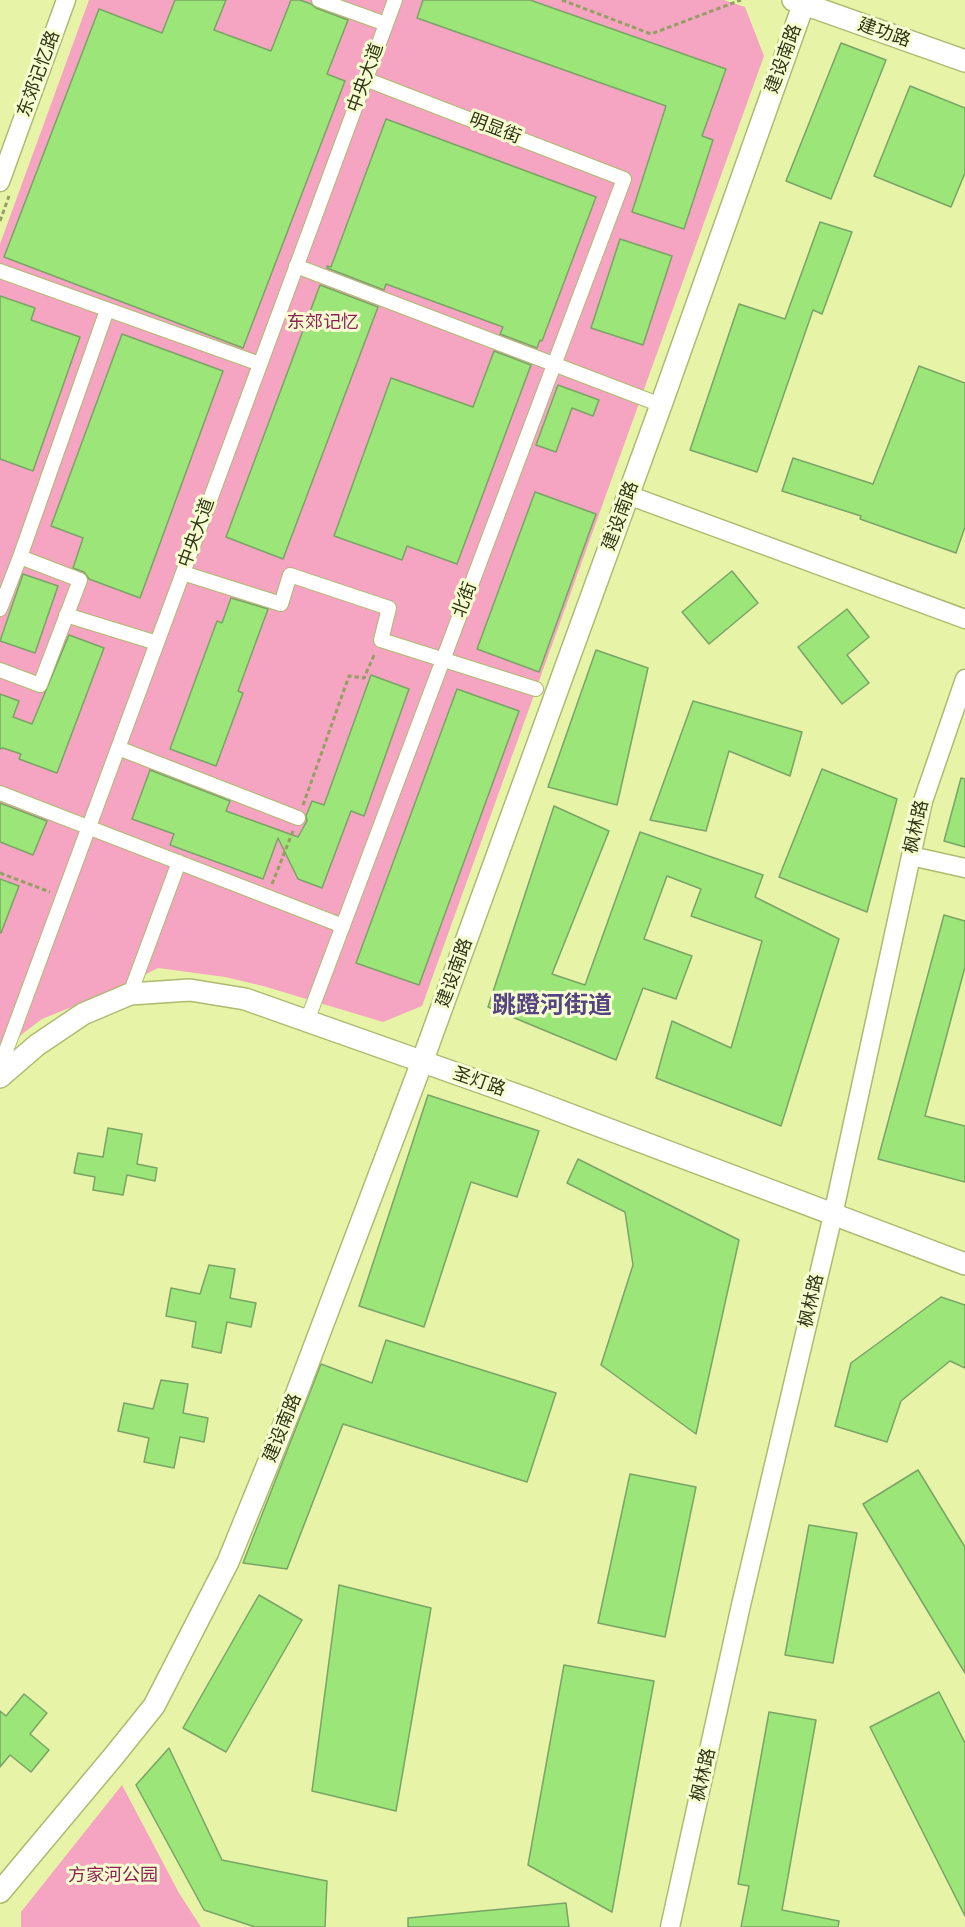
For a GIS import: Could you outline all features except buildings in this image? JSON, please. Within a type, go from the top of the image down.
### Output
[{"type":"street","name":"东郊记忆路","points":[[0,182],[66,0]]},
{"type":"street","points":[[319,0],[386,24]]},
{"type":"street","name":"中央大道","points":[[0,1067],[395,0]]},
{"type":"street","name":"建功路","points":[[801,1],[965,61]]},
{"type":"street","name":"建设南路","points":[[0,1892],[154,1706],[228,1562],[296,1395],[423,1062],[661,405],[801,1]]},
{"type":"street","name":"明显街","points":[[365,79],[624,179]]},
{"type":"street","name":"北街","points":[[307,1021],[624,179]]},
{"type":"street","points":[[296,266],[661,405]]},
{"type":"street","points":[[0,271],[260,363]]},
{"type":"street","points":[[0,609],[4,586],[20,557],[107,310]]},
{"type":"street","points":[[628,495],[965,619]]},
{"type":"street","points":[[0,670],[40,685],[80,580],[20,557]]},
{"type":"street","points":[[183,573],[281,604],[290,575],[389,608],[381,640],[536,689]]},
{"type":"street","points":[[66,615],[157,643]]},
{"type":"street","name":"枫林路","points":[[670,1927],[832,1215],[922,801],[965,679]]},
{"type":"street","points":[[118,748],[298,818]]},
{"type":"street","points":[[0,793],[343,926]]},
{"type":"street","points":[[911,856],[965,868]]},
{"type":"street","points":[[130,994],[178,862]]},
{"type":"street","name":"圣灯路","points":[[0,1077],[37,1045],[83,1014],[130,994],[190,990],[245,999],[531,1100],[965,1264]]},
{"type":"path","points":[[562,0],[651,34],[741,0]]},
{"type":"path","points":[[267,897],[349,676],[364,678],[381,640]]},
{"type":"path","points":[[0,873],[63,897]]},
{"type":"green space","name":"东郊记忆","points":[[89,0],[724,0],[745,7],[764,56],[422,1006],[383,1022],[263,986],[225,977],[158,968],[119,988],[42,1019],[0,1051],[0,244]]},
{"type":"green space","name":"方家河公园","points":[[122,1785],[179,1893],[201,1927],[21,1927],[21,1912]]},
{"type":"district","name":"跳蹬河街道","points":[[552,1006]]}]
